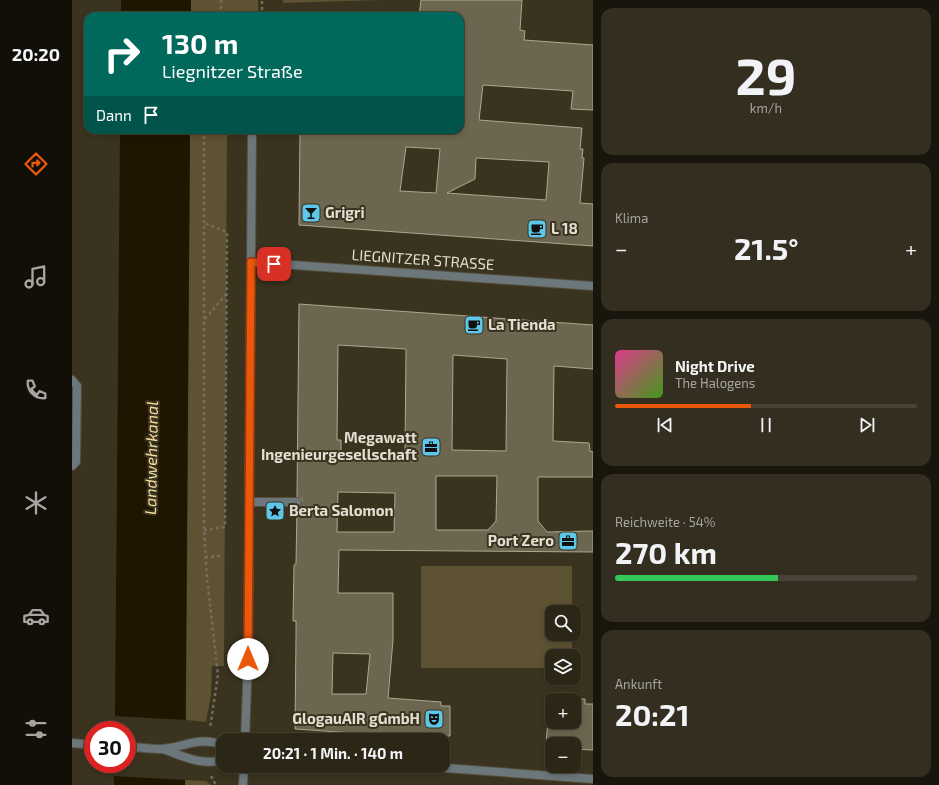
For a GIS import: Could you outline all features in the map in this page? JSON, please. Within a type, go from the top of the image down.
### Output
[{"type":"street","points":[[245,733],[248,659],[252,134]]},
{"type":"street","name":"LIEGNITZER STRASSE","points":[[251,262],[593,286]]},
{"type":"street","points":[[72,380],[77,386],[76,462],[72,466]]},
{"type":"street","points":[[249,502],[297,502]]},
{"type":"street","points":[[162,749],[197,741],[216,742]]},
{"type":"street","points":[[72,743],[84,744]]},
{"type":"street","points":[[136,748],[162,749],[196,761],[216,762]]},
{"type":"street","points":[[450,768],[593,778]]},
{"type":"street","points":[[244,773],[244,785]]},
{"type":"path","points":[[221,0],[221,12]]},
{"type":"path","points":[[262,0],[262,12]]},
{"type":"path","points":[[204,134],[204,530],[205,557],[218,675],[211,727],[208,730]]},
{"type":"path","points":[[204,223],[228,232],[225,527],[204,530]]},
{"type":"path","points":[[205,319],[228,292]]},
{"type":"path","points":[[205,557],[222,556]]},
{"type":"shaded area","points":[[191,0],[258,0],[258,12],[191,12]]},
{"type":"shaded area","points":[[283,0],[380,0],[283,3]]},
{"type":"shaded area","points":[[190,134],[227,134],[224,666],[212,666],[211,695],[206,722],[186,720]]},
{"type":"shaded area","points":[[421,566],[572,566],[572,605],[545,605],[545,641],[572,641],[572,649],[545,649],[545,668],[421,668]]},
{"type":"shaded area","points":[[185,780],[206,781],[211,785],[185,785]]},
{"type":"water","points":[[121,0],[191,0],[191,12],[121,12]]},
{"type":"water","name":"Landwehrkanal","points":[[120,134],[190,134],[185,785],[114,785],[114,776],[117,773],[136,773],[136,721],[119,721],[115,716]]},
{"type":"pier","points":[[113,716],[188,720],[187,780],[112,776],[112,773],[136,773],[136,721],[113,721]]},
{"type":"building","points":[[421,0],[522,0],[520,30],[525,31],[524,40],[593,45],[593,110],[571,109],[573,91],[483,85],[479,120],[582,128],[580,149],[583,149],[582,158],[584,158],[580,203],[593,204],[593,246],[299,225],[300,134],[464,134],[464,12],[420,12]],"holes":[[[406,147],[440,149],[436,193],[400,191]],[[476,158],[549,162],[546,200],[447,193],[475,179]]]},
{"type":"building","points":[[299,304],[593,325],[593,369],[554,366],[553,441],[589,443],[590,451],[593,452],[593,477],[538,477],[538,521],[547,532],[593,531],[593,552],[339,550],[338,593],[393,593],[393,640],[388,698],[441,702],[441,706],[450,706],[450,733],[353,733],[295,729],[296,621],[293,621],[294,565],[296,564],[297,507],[302,502],[302,499],[297,497]],"holes":[[[338,345],[406,349],[405,453],[386,452],[385,456],[341,456],[341,440],[337,440]],[[453,355],[507,359],[506,451],[452,450]],[[436,476],[497,476],[496,521],[488,530],[436,530]],[[338,492],[395,493],[394,532],[337,532]],[[333,653],[370,654],[366,694],[332,694]]]},
{"type":"building","points":[[581,699],[585,699],[585,704],[593,704],[593,750],[581,749],[581,737],[547,737],[547,729],[581,729]]},
{"type":"place","name":"Grigri","points":[[311,213]]},
{"type":"place","name":"L 18","points":[[537,229]]},
{"type":"place","name":"La Tienda","points":[[474,325]]},
{"type":"place","name":"Megawatt Ingenieurgesellschaft","points":[[431,447]]},
{"type":"place","name":"Berta Salomon","points":[[275,511]]},
{"type":"place","name":"Port Zero","points":[[568,541]]},
{"type":"place","name":"GlogauAIR gGmbH","points":[[434,719]]},
{"type":"route","points":[[248,659],[251,262],[274,264]]}]
